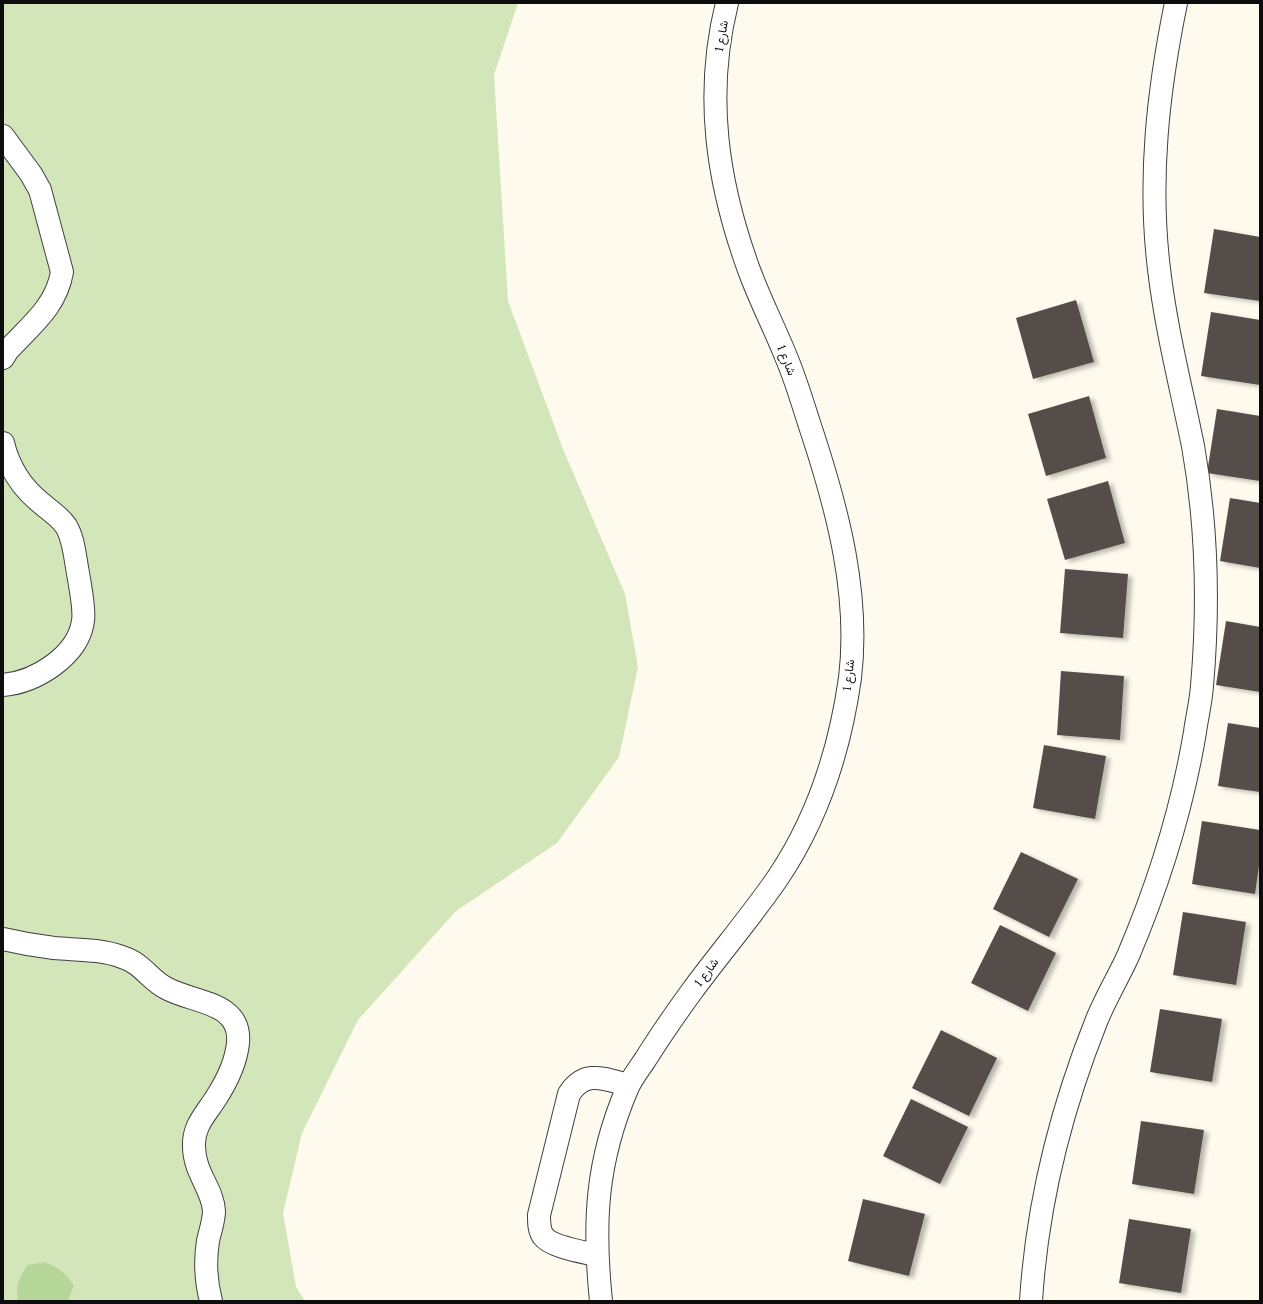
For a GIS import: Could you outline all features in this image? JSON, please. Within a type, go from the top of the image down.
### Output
[{"type":"street","name":"شارع 1","points":[[600,1301],[596,1255],[596,1212],[602,1169],[613,1126],[628,1085],[671,1019],[778,878],[813,817],[837,748],[850,676],[852,603],[841,535],[823,466],[788,361],[749,270],[725,190],[717,147],[715,103],[717,59],[727,3]]},
{"type":"street","points":[[1031,1301],[1042,1209],[1057,1143],[1076,1078],[1097,1020],[1130,952],[1152,896],[1174,831],[1189,769],[1202,689],[1207,609],[1204,528],[1193,448],[1168,334],[1158,266],[1154,198],[1157,122],[1164,62],[1176,3]]},
{"type":"street","points":[[3,136],[31,174],[40,190],[62,272],[60,286],[54,298],[8,350],[3,358]]},
{"type":"street","points":[[3,443],[9,465],[14,474],[32,496],[60,519],[66,527],[76,559],[84,619],[81,631],[72,646],[43,672],[31,679],[3,685]]},
{"type":"street","points":[[3,939],[52,948],[106,953],[123,957],[148,972],[164,988],[216,1006],[229,1014],[237,1027],[238,1042],[232,1070],[214,1100],[203,1114],[196,1129],[193,1145],[195,1161],[200,1177],[212,1199],[214,1212],[207,1259],[207,1277],[211,1301]]},
{"type":"street","points":[[596,1255],[552,1243],[544,1237],[539,1227],[539,1215],[569,1094],[574,1086],[581,1080],[590,1078],[628,1085]]},
{"type":"green space","points":[[3,3],[518,3],[494,75],[508,301],[563,449],[625,594],[638,667],[619,757],[557,843],[456,911],[358,1020],[302,1133],[283,1213],[296,1287],[305,1301],[3,1301]]},
{"type":"green space","points":[[44,1262],[61,1271],[68,1277],[74,1286],[68,1300],[18,1301],[17,1286],[25,1269],[28,1265]]},
{"type":"building","points":[[1214,229],[1260,237],[1260,301],[1204,293]]},
{"type":"building","points":[[1076,300],[1094,362],[1033,379],[1016,318]]},
{"type":"building","points":[[1211,312],[1260,320],[1260,385],[1201,376]]},
{"type":"building","points":[[1089,396],[1106,458],[1046,476],[1028,414]]},
{"type":"building","points":[[1217,409],[1260,416],[1260,481],[1207,473]]},
{"type":"building","points":[[1108,481],[1125,543],[1065,560],[1047,499]]},
{"type":"building","points":[[1230,498],[1260,503],[1260,568],[1220,561]]},
{"type":"building","points":[[1065,569],[1128,574],[1123,638],[1060,633]]},
{"type":"building","points":[[1226,621],[1260,627],[1260,692],[1216,685]]},
{"type":"building","points":[[1061,671],[1124,676],[1120,740],[1057,735]]},
{"type":"building","points":[[1228,723],[1260,728],[1260,792],[1218,786]]},
{"type":"building","points":[[1044,745],[1106,756],[1095,819],[1033,808]]},
{"type":"building","points":[[1202,821],[1260,830],[1260,859],[1255,894],[1192,884]]},
{"type":"building","points":[[1021,852],[1078,879],[1049,937],[993,909]]},
{"type":"building","points":[[1183,912],[1246,922],[1236,985],[1173,975]]},
{"type":"building","points":[[1000,925],[1056,953],[1028,1011],[971,983]]},
{"type":"building","points":[[1160,1009],[1222,1019],[1212,1082],[1150,1072]]},
{"type":"building","points":[[941,1030],[997,1058],[969,1116],[912,1088]]},
{"type":"building","points":[[911,1099],[968,1127],[940,1184],[883,1156]]},
{"type":"building","points":[[1141,1121],[1204,1130],[1194,1194],[1132,1184]]},
{"type":"building","points":[[863,1199],[925,1214],[909,1276],[848,1261]]},
{"type":"building","points":[[1129,1219],[1191,1229],[1181,1293],[1119,1283]]}]
